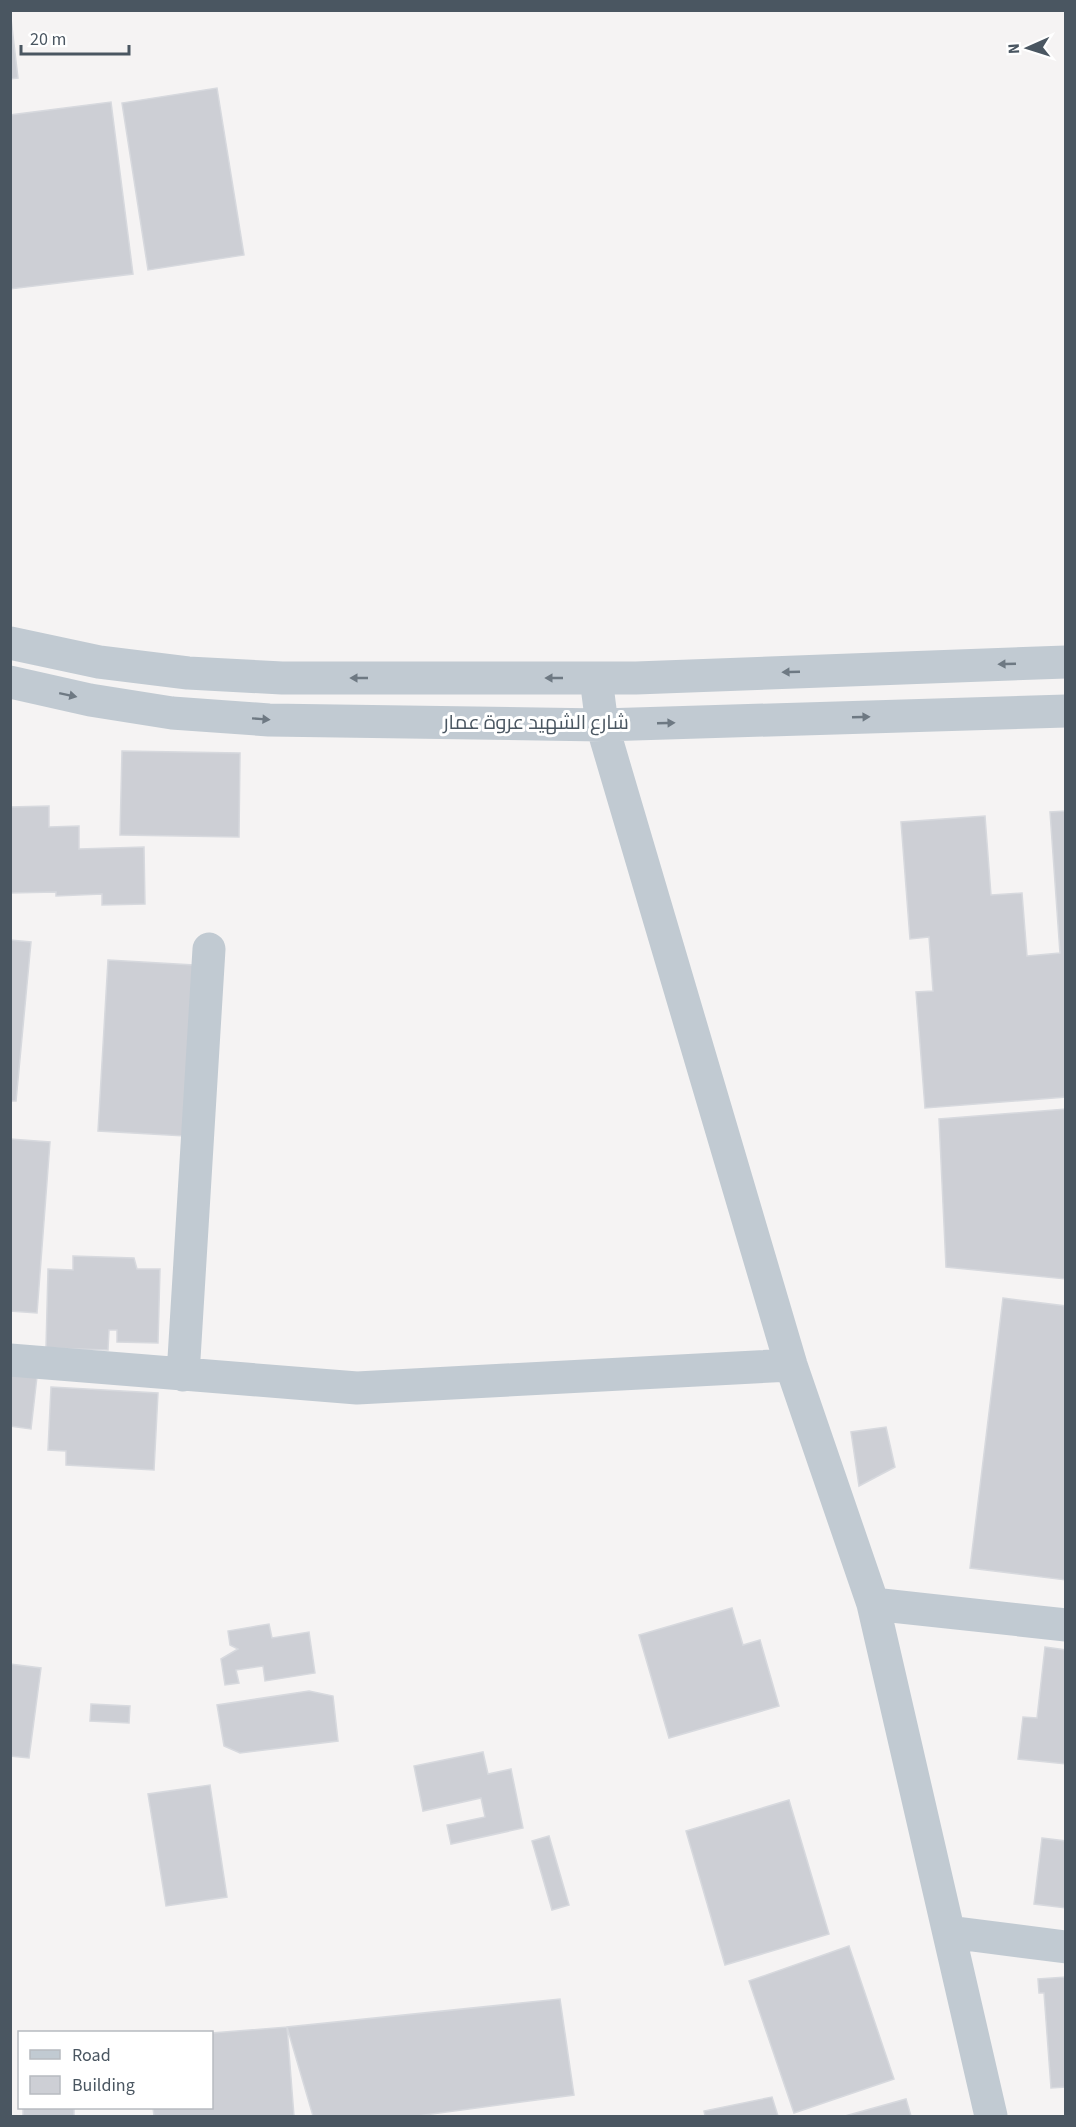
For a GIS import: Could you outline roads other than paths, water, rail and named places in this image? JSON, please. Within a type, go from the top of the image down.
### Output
[{"type":"street","points":[[18,639],[110,663],[188,673],[258,677],[596,678],[1065,662]]},
{"type":"street","points":[[596,678],[602,725],[792,1365],[873,1604],[991,2116]]},
{"type":"street","name":"شارع الشهيد عروة عمار","points":[[14,685],[172,713],[269,720],[602,725],[1065,711]]},
{"type":"street","points":[[183,1375],[209,949]]},
{"type":"street","points":[[10,1360],[357,1388],[792,1365]]},
{"type":"street","points":[[873,1604],[1065,1625]]},
{"type":"street","points":[[949,1932],[1065,1947]]}]
